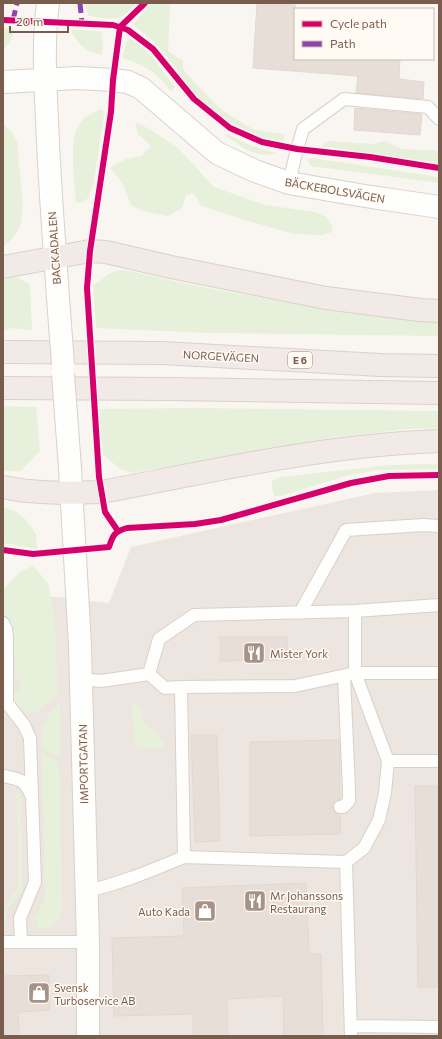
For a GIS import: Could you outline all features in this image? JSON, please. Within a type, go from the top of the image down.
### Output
[{"type":"highway","points":[[3,267],[90,252],[106,252],[171,267],[326,298],[439,311]]},
{"type":"highway","name":"NORGEVÄGEN","points":[[3,352],[162,352],[439,366]]},
{"type":"highway","points":[[3,388],[439,394]]},
{"type":"highway","points":[[3,487],[71,493],[101,492],[312,452],[439,441]]},
{"type":"street","name":"BACKADALEN","points":[[48,3],[46,22],[45,80],[48,168],[71,493]]},
{"type":"street","name":"BÄCKEBOLSVÄGEN","points":[[3,82],[85,79],[128,82],[141,88],[217,153],[255,171],[289,183],[439,207]]},
{"type":"street","name":"IMPORTGATAN","points":[[71,493],[81,679],[88,942],[88,1036]]},
{"type":"lane","points":[[289,183],[303,129],[344,99],[428,107],[439,119]]},
{"type":"lane","points":[[300,612],[346,530],[423,525],[439,526]]},
{"type":"lane","points":[[149,674],[159,639],[194,615],[355,611],[439,605]]},
{"type":"lane","points":[[340,807],[343,807],[349,801],[349,675],[355,611]]},
{"type":"lane","points":[[3,623],[6,629],[7,638],[6,703],[24,725],[30,738],[36,882],[20,918],[20,942]]},
{"type":"lane","points":[[81,679],[101,681],[149,674],[165,688],[182,688],[295,686],[349,675],[439,673]]},
{"type":"lane","points":[[86,891],[103,887],[149,871],[184,856],[346,862],[364,848],[379,820],[385,793],[388,761],[349,675]]},
{"type":"lane","points":[[182,688],[184,856]]},
{"type":"lane","points":[[388,761],[439,761]]},
{"type":"lane","points":[[3,776],[22,780],[26,784],[32,798]]},
{"type":"lane","points":[[346,862],[351,1031],[439,1027]]},
{"type":"lane","points":[[3,942],[88,942]]},
{"type":"shaded area","points":[[439,490],[439,1036],[3,1036],[3,591],[109,603],[131,547],[375,493]]},
{"type":"green space","points":[[85,3],[137,3],[123,16],[100,18],[88,15]]},
{"type":"green space","points":[[150,3],[170,3],[168,51],[183,61],[183,69],[217,106],[253,129],[283,134],[284,140],[259,136],[246,130],[220,115],[198,98],[187,86],[163,52],[133,25]]},
{"type":"green space","points":[[3,28],[11,28],[14,30],[11,41],[3,50]]},
{"type":"green space","points":[[71,30],[101,32],[103,44],[102,54],[97,54],[83,47],[73,35]]},
{"type":"green space","points":[[128,38],[142,47],[154,60],[175,87],[171,91],[150,70],[137,63],[122,58]]},
{"type":"green space","points":[[102,109],[104,112],[103,123],[93,186],[88,198],[83,202],[76,203],[73,151],[76,132],[81,122],[86,117]]},
{"type":"green space","points":[[135,122],[151,130],[177,147],[214,187],[265,205],[315,212],[326,217],[332,226],[332,232],[322,235],[294,234],[202,206],[193,193],[186,195],[182,208],[168,216],[143,211],[131,205],[123,184],[110,168],[126,159],[141,156],[151,146],[138,134]]},
{"type":"green space","points":[[3,124],[11,131],[17,142],[23,208],[20,227],[12,239],[3,247]]},
{"type":"green space","points":[[227,134],[252,146],[277,153],[265,155],[254,153],[234,142],[225,135]]},
{"type":"green space","points":[[329,141],[373,144],[385,141],[402,149],[439,151],[439,163],[321,146]]},
{"type":"green space","points":[[312,158],[439,177],[439,183],[311,166],[307,160]]},
{"type":"green space","points":[[120,270],[249,296],[396,315],[439,318],[439,336],[210,333],[96,328],[93,286],[109,274]]},
{"type":"green space","points":[[16,277],[30,284],[32,330],[8,328],[9,330],[3,330],[3,279]]},
{"type":"green space","points":[[3,406],[36,407],[40,451],[21,471],[3,471]]},
{"type":"green space","points":[[196,408],[439,411],[439,428],[409,429],[337,437],[132,473],[120,469],[103,454],[99,409]]},
{"type":"green space","points":[[439,464],[439,469],[378,470],[349,475],[281,496],[275,496],[272,489],[272,481],[280,477],[391,465]]},
{"type":"green space","points":[[3,507],[17,512],[25,519],[36,534],[37,549],[3,543]]},
{"type":"green space","points":[[33,566],[48,583],[55,622],[58,694],[40,710],[28,714],[14,702],[12,693],[20,691],[19,678],[12,678],[12,674],[15,672],[15,654],[12,652],[11,624],[3,613],[3,590],[21,571]]},
{"type":"green space","points":[[60,702],[60,758],[42,748],[41,727],[49,714]]},
{"type":"green space","points":[[138,704],[143,712],[140,714],[150,730],[153,727],[165,744],[162,747],[142,748],[139,747],[134,741],[132,709],[133,705]]},
{"type":"green space","points":[[42,754],[59,762],[62,907],[58,921],[48,928],[38,928],[37,922],[33,920],[45,899]]},
{"type":"green space","points":[[17,790],[20,797],[21,807],[19,824],[22,827],[23,887],[21,892],[9,906],[6,905],[5,908],[7,910],[4,926],[3,910],[6,904],[18,887],[17,799],[15,798]]},
{"type":"building","points":[[257,3],[295,3],[294,60],[400,60],[399,79],[424,82],[423,99],[356,93],[358,76],[253,68]]},
{"type":"building","points":[[355,108],[422,114],[420,135],[354,130]]},
{"type":"building","name":"Mister York","points":[[220,637],[287,637],[287,660],[220,661]]},
{"type":"building","points":[[191,735],[217,735],[220,841],[195,842]]},
{"type":"building","points":[[339,740],[340,800],[334,803],[333,807],[336,813],[340,814],[340,834],[250,836],[250,742]]},
{"type":"building","points":[[415,786],[439,786],[439,987],[418,987]]},
{"type":"building","points":[[306,883],[309,954],[321,954],[323,1036],[284,1036],[283,996],[227,999],[228,1036],[193,1036],[193,1014],[114,1016],[112,938],[184,936],[182,888]]},
{"type":"building","points":[[49,975],[50,1010],[18,1012],[19,1036],[3,1036],[3,976]]},
{"type":"marked path","points":[[13,20],[17,3]]},
{"type":"marked path","points":[[80,3],[82,24]]},
{"type":"cycle path","points":[[118,531],[105,512],[99,477],[87,288],[90,251],[111,112],[113,80],[120,27],[145,3]]},
{"type":"cycle path","points":[[3,20],[113,25],[128,30],[153,49],[194,99],[230,128],[262,142],[297,149],[370,157],[439,168]]},
{"type":"cycle path","points":[[3,550],[33,554],[109,547],[115,534],[127,528],[195,524],[221,520],[351,483],[389,476],[439,475]]},
{"type":"place","name":"Mister York","points":[[254,653]]},
{"type":"place","name":"Mr Johanssons Restaurang","points":[[255,901]]},
{"type":"place","name":"Auto Kada","points":[[205,911]]},
{"type":"place","name":"Svensk Turboservice AB","points":[[39,993]]}]
